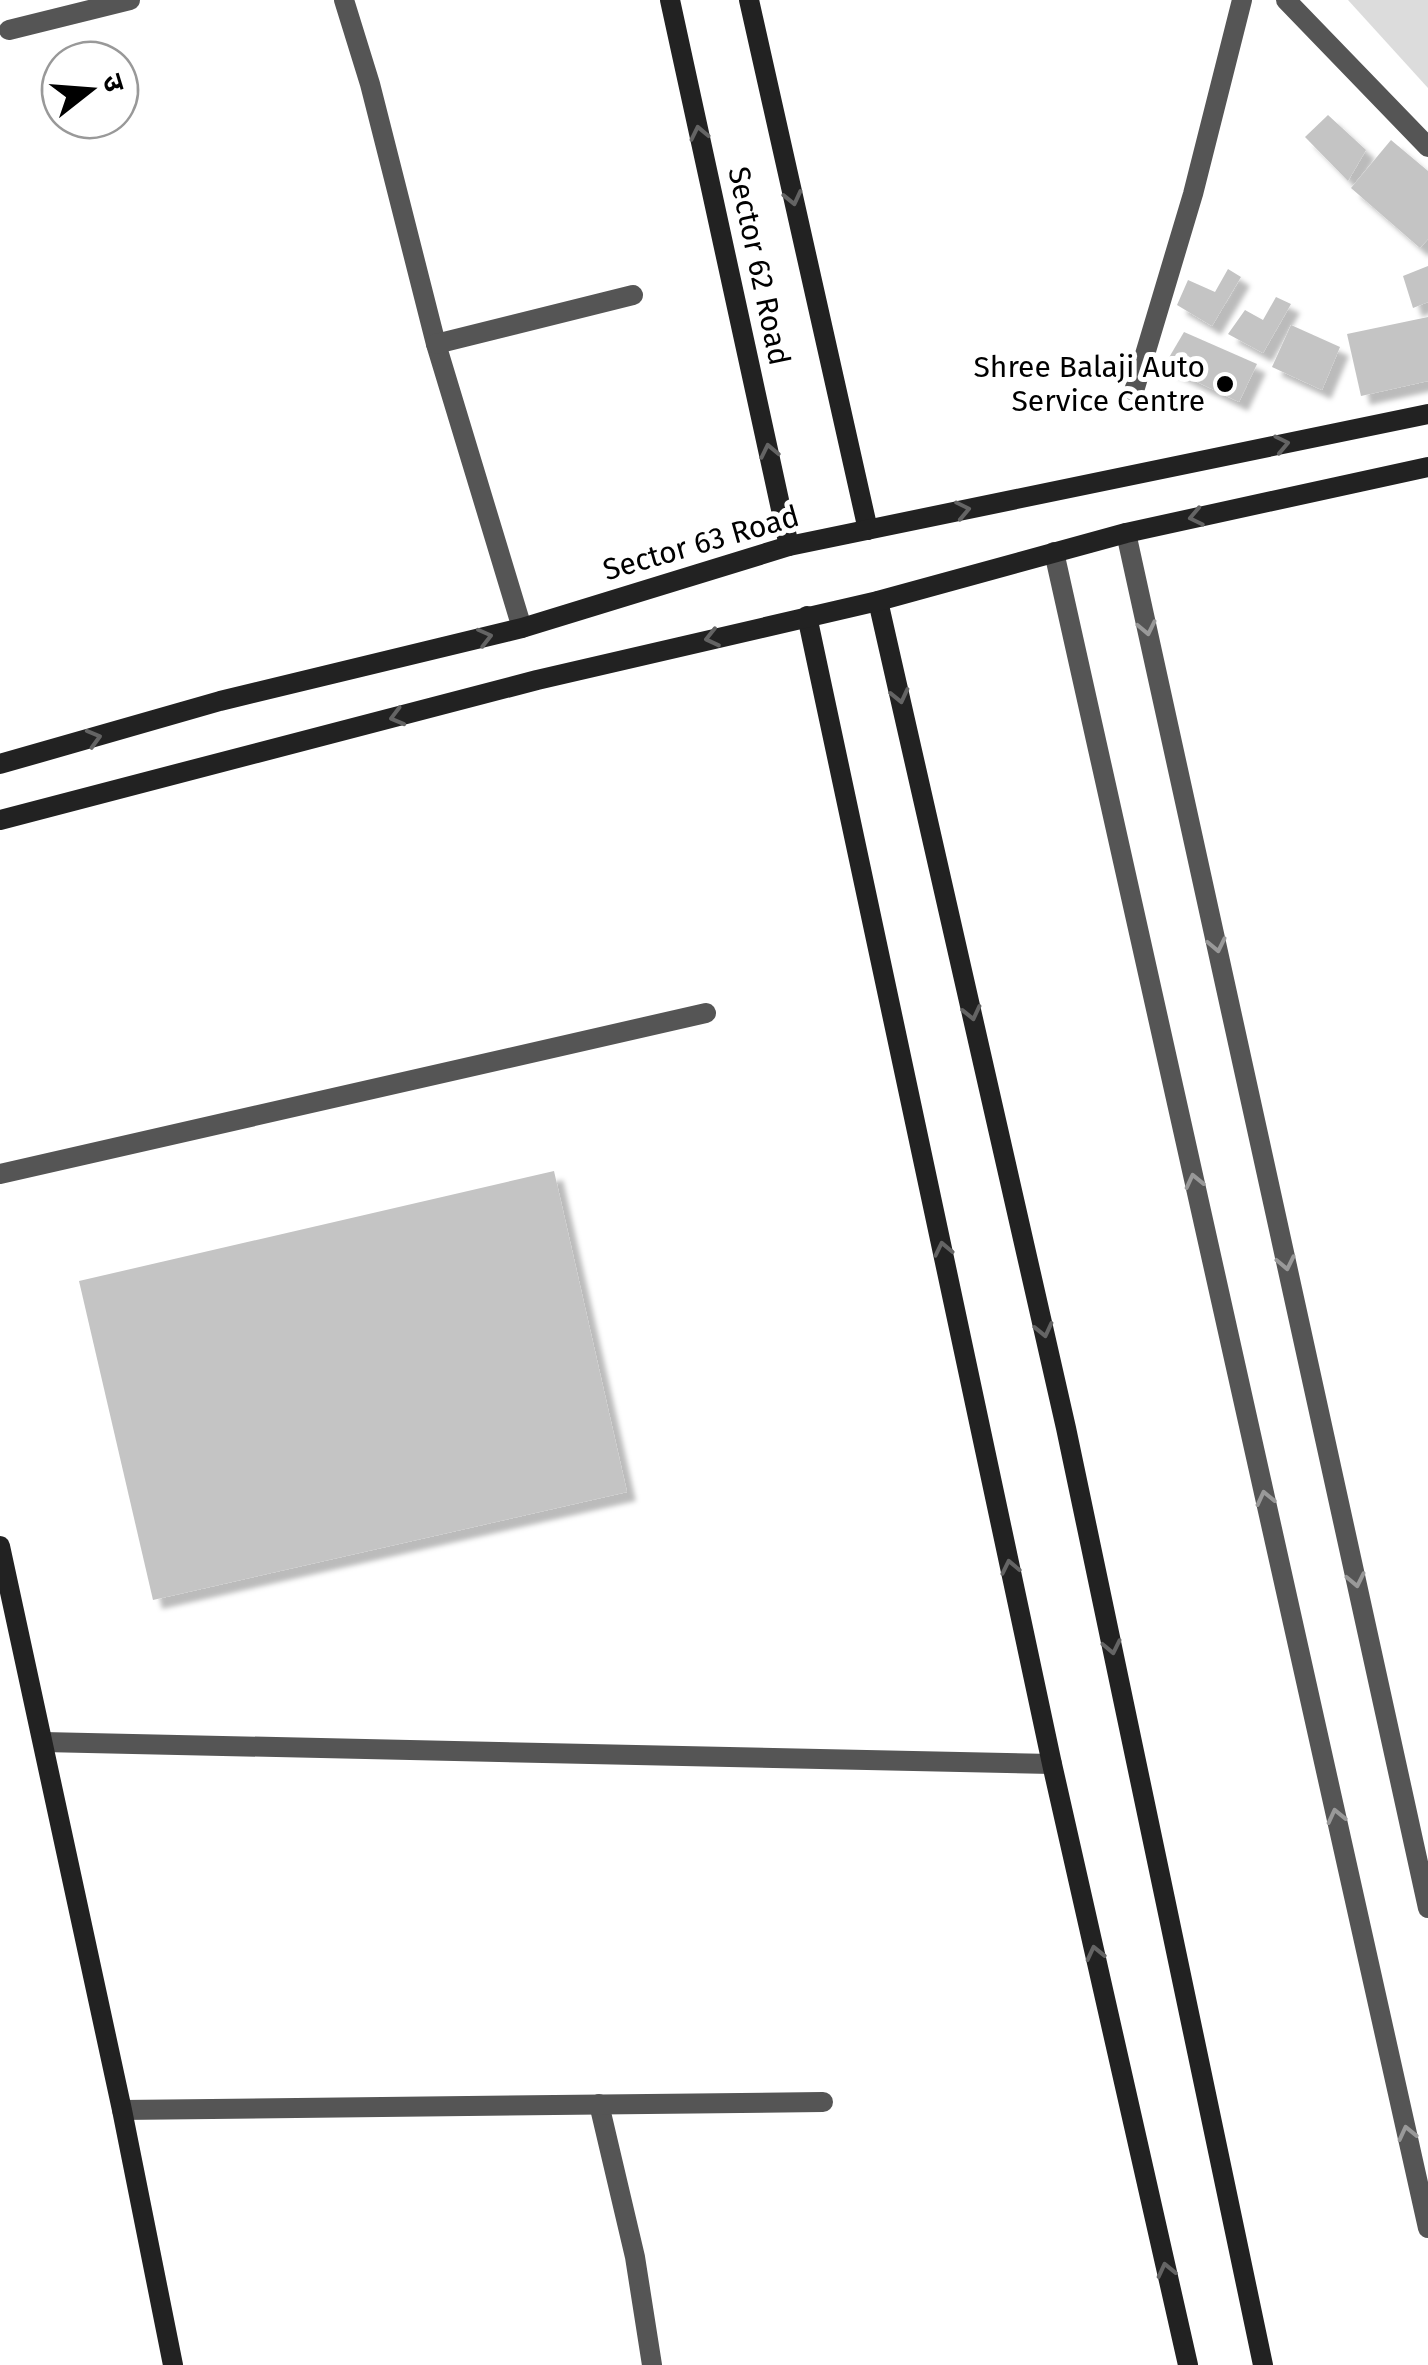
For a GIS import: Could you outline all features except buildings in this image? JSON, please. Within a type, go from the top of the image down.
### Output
[{"type":"street","points":[[10,30],[130,0]]},
{"type":"street","points":[[344,0],[370,84],[436,344],[522,628]]},
{"type":"street","name":"Sector 62 Road","points":[[670,0],[790,546]]},
{"type":"street","name":"Sector 62 Road","points":[[749,0],[868,530]]},
{"type":"street","points":[[1134,390],[1193,194],[1242,0]]},
{"type":"street","points":[[1286,0],[1428,147]]},
{"type":"street","points":[[436,344],[632,295]]},
{"type":"street","name":"Sector 63 Road","points":[[0,764],[220,702],[522,628],[790,546],[1428,414]]},
{"type":"street","points":[[0,820],[537,680],[878,601],[1126,532],[1428,467]]},
{"type":"street","points":[[1126,532],[1428,1908]]},
{"type":"street","points":[[1054,552],[1428,2228]]},
{"type":"street","points":[[878,601],[1066,1428],[1263,2365]]},
{"type":"street","points":[[807,616],[1052,1764],[1188,2365]]},
{"type":"street","points":[[0,1174],[706,1013]]},
{"type":"street","points":[[0,1546],[122,2110],[172,2365]]},
{"type":"street","points":[[43,1742],[1052,1764]]},
{"type":"street","points":[[122,2110],[824,2102]]},
{"type":"street","points":[[599,2104],[635,2257],[652,2365]]},
{"type":"shaded area","points":[[1348,0],[1428,0],[1428,88]]},
{"type":"place","name":"Shree Balaji Auto Service Centre","points":[[1225,384]]}]
